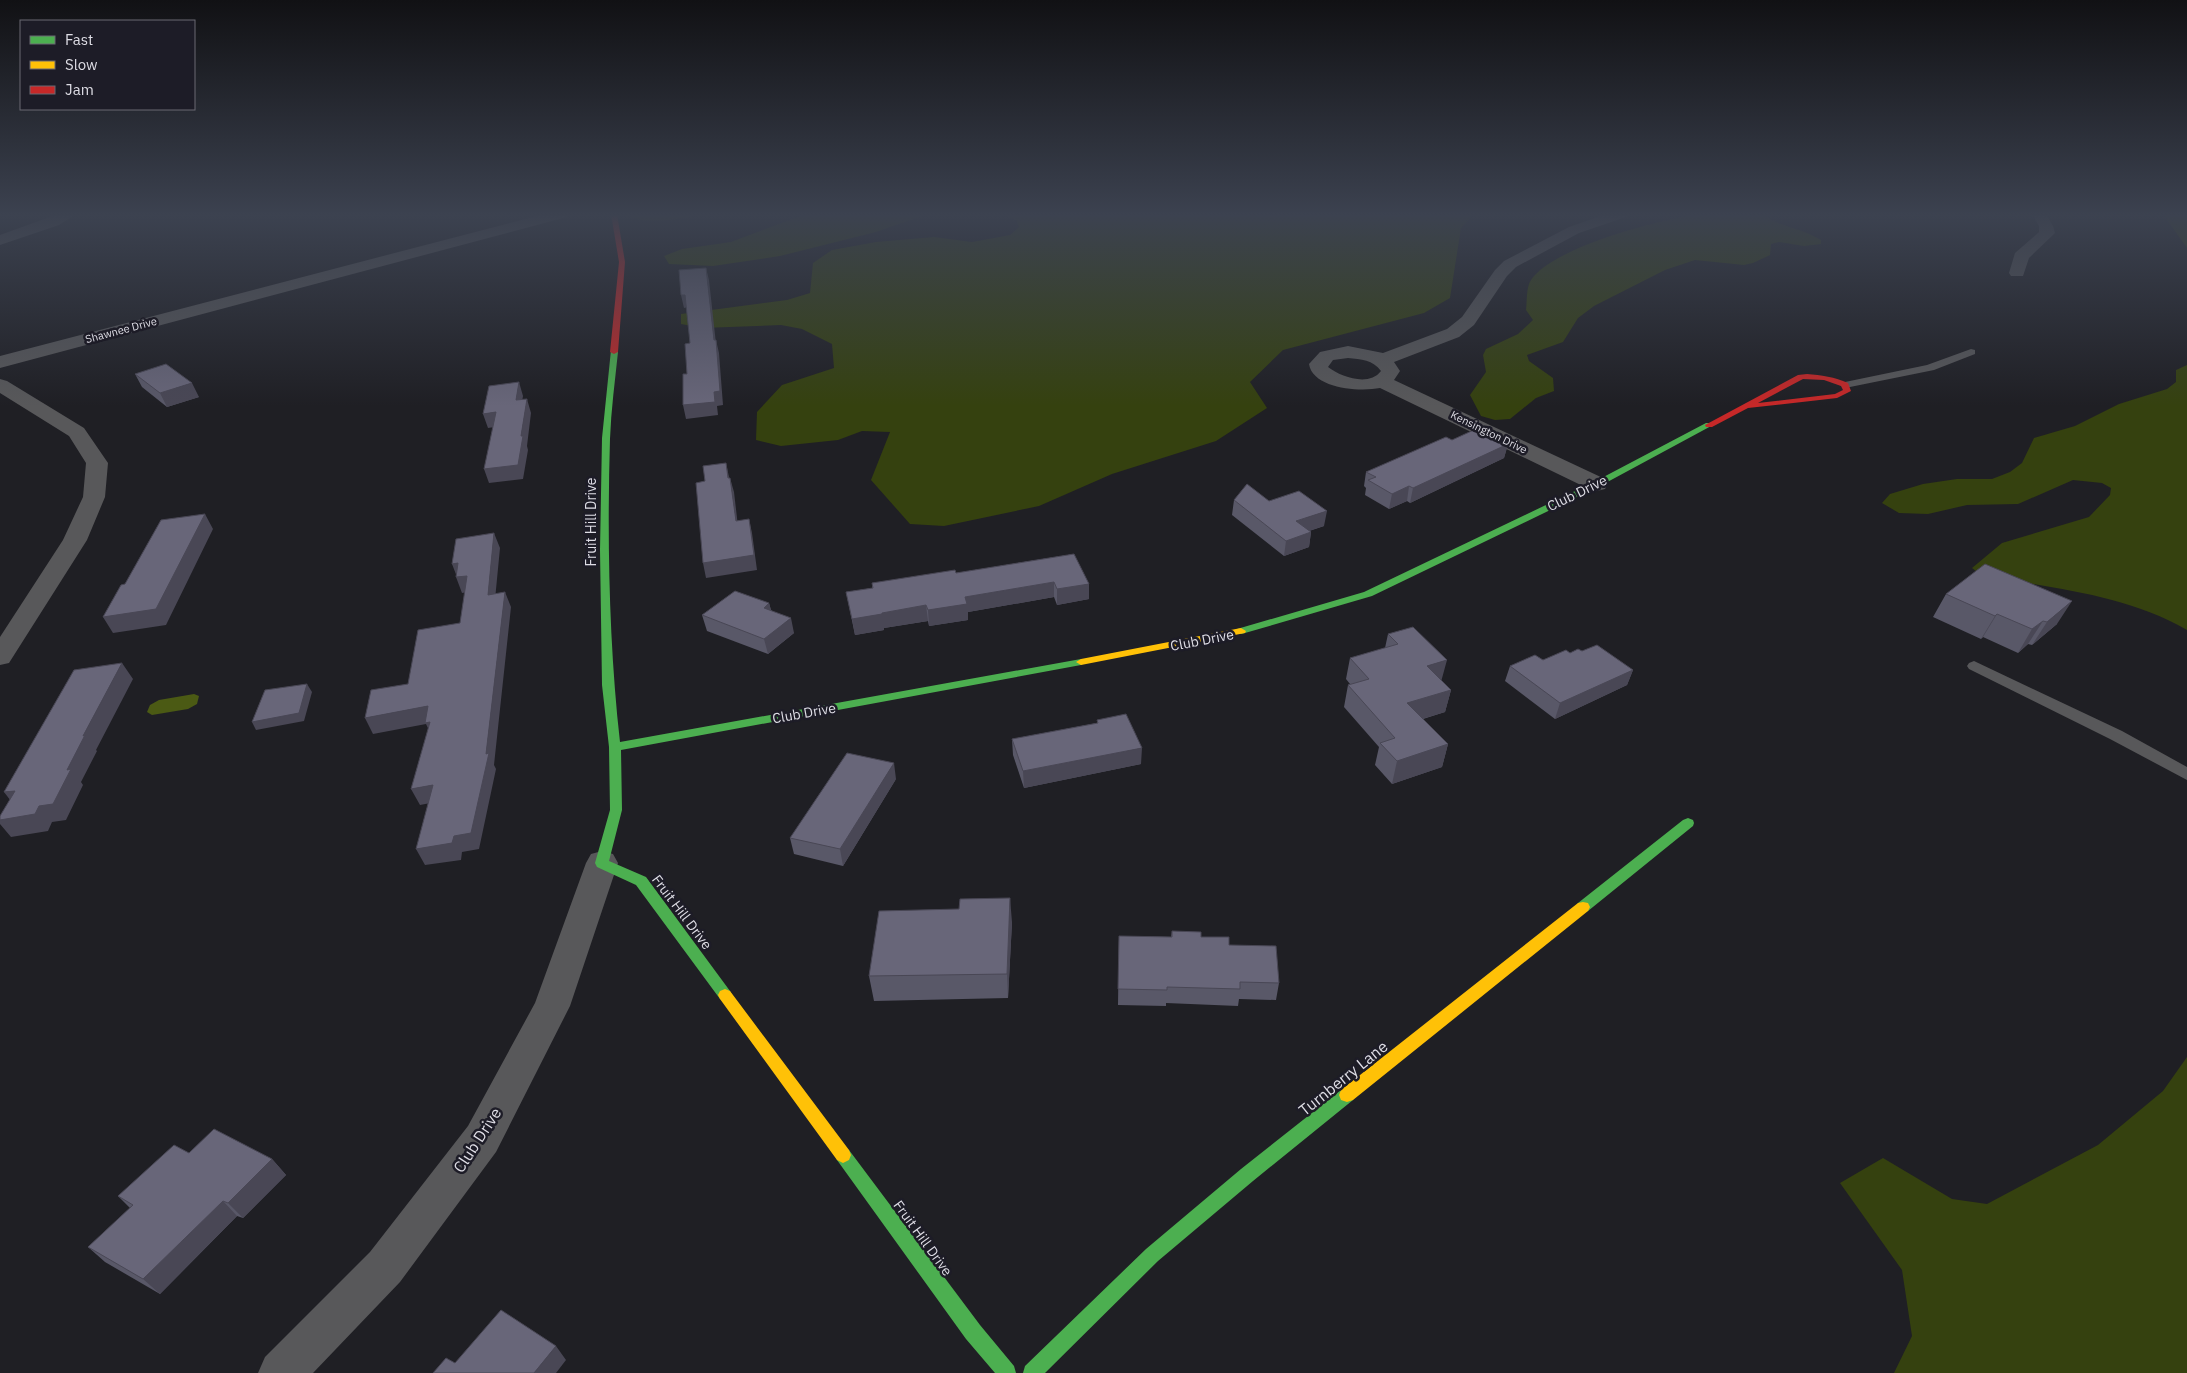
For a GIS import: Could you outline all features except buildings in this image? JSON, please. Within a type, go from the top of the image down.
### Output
[{"type":"street","name":"Shawnee Drive","points":[[0,362],[319,278]]},
{"type":"street","name":"Fruit Hill Drive","points":[[621,278],[606,438],[605,550],[608,685],[615,747],[616,810],[602,863],[641,881],[972,1332],[1007,1373]]},
{"type":"street","points":[[1382,360],[1453,333],[1468,321],[1498,278]]},
{"type":"street","points":[[1348,352],[1361,353],[1382,360],[1388,365],[1391,370],[1389,376],[1381,381],[1358,384],[1345,383],[1324,375],[1319,369],[1318,364],[1327,356],[1348,352]]},
{"type":"street","name":"Club Drive","points":[[615,747],[1252,630],[1368,594],[1597,484],[1749,406],[1801,377],[1817,376],[1834,379],[1845,385],[1846,391],[1837,396],[1749,406]]},
{"type":"street","name":"Kensington Drive","points":[[1381,381],[1597,484]]},
{"type":"street","points":[[0,385],[77,432],[97,463],[94,496],[75,540],[0,657]]},
{"type":"street","name":"Turnberry Lane","points":[[1032,1373],[1152,1255],[1232,1187],[1688,823]]},
{"type":"street","name":"Club Drive","points":[[281,1373],[385,1267],[482,1139],[552,1006],[602,863]]},
{"type":"lane","points":[[1845,385],[1930,368],[1970,352]]},
{"type":"lane","points":[[1974,666],[2116,735],[2187,774]]},
{"type":"shaded area","points":[[811,278],[1453,278],[1450,298],[1424,313],[1283,350],[1250,382],[1267,408],[1216,441],[1112,474],[1039,506],[944,526],[910,524],[871,480],[890,432],[862,431],[838,440],[781,446],[756,440],[757,412],[782,385],[834,368],[832,344],[802,329],[781,325],[702,328],[681,324],[681,314],[787,300],[810,293]]},
{"type":"shaded area","points":[[1533,278],[1649,278],[1594,306],[1578,318],[1563,342],[1527,355],[1529,361],[1553,378],[1554,391],[1536,398],[1510,419],[1495,420],[1481,416],[1470,395],[1486,372],[1483,355],[1486,349],[1518,334],[1533,320],[1526,310],[1527,290]]},
{"type":"shaded area","points":[[2187,365],[2187,630],[2163,618],[2113,600],[1981,575],[1972,568],[2002,543],[2089,517],[2110,495],[2111,488],[2102,483],[2073,480],[2018,504],[1967,505],[1928,514],[1899,513],[1882,503],[1890,494],[1923,484],[1957,479],[1992,479],[2010,472],[2022,463],[2034,438],[2075,426],[2119,404],[2167,389],[2176,382],[2176,370]]},
{"type":"shaded area","points":[[194,694],[199,696],[197,704],[188,709],[152,715],[147,712],[150,705],[159,700]]},
{"type":"shaded area","points":[[2187,1057],[2187,1373],[1894,1373],[1912,1336],[1902,1270],[1840,1183],[1883,1158],[1952,1199],[1987,1204],[2098,1145],[2163,1091]]},
{"type":"traffic: fast","points":[[614,352],[606,438],[605,550],[608,685],[615,747],[616,810],[602,863],[641,881],[725,995]]},
{"type":"traffic: fast","points":[[1241,631],[1368,594],[1597,484],[1709,425]]},
{"type":"traffic: fast","points":[[615,747],[1081,662]]},
{"type":"traffic: fast","points":[[1583,907],[1688,823]]},
{"type":"traffic: fast","points":[[1032,1373],[1152,1255],[1247,1175],[1347,1095]]},
{"type":"traffic: fast","points":[[843,1155],[973,1332],[1007,1373]]},
{"type":"traffic: slow","points":[[1081,662],[1241,631]]},
{"type":"traffic: slow","points":[[1347,1095],[1583,907]]},
{"type":"traffic: slow","points":[[725,995],[843,1155]]},
{"type":"traffic: jam","points":[[614,352],[621,278]]},
{"type":"traffic: jam","points":[[1709,425],[1801,377],[1829,379],[1845,385],[1847,391],[1837,396],[1749,406]]}]
